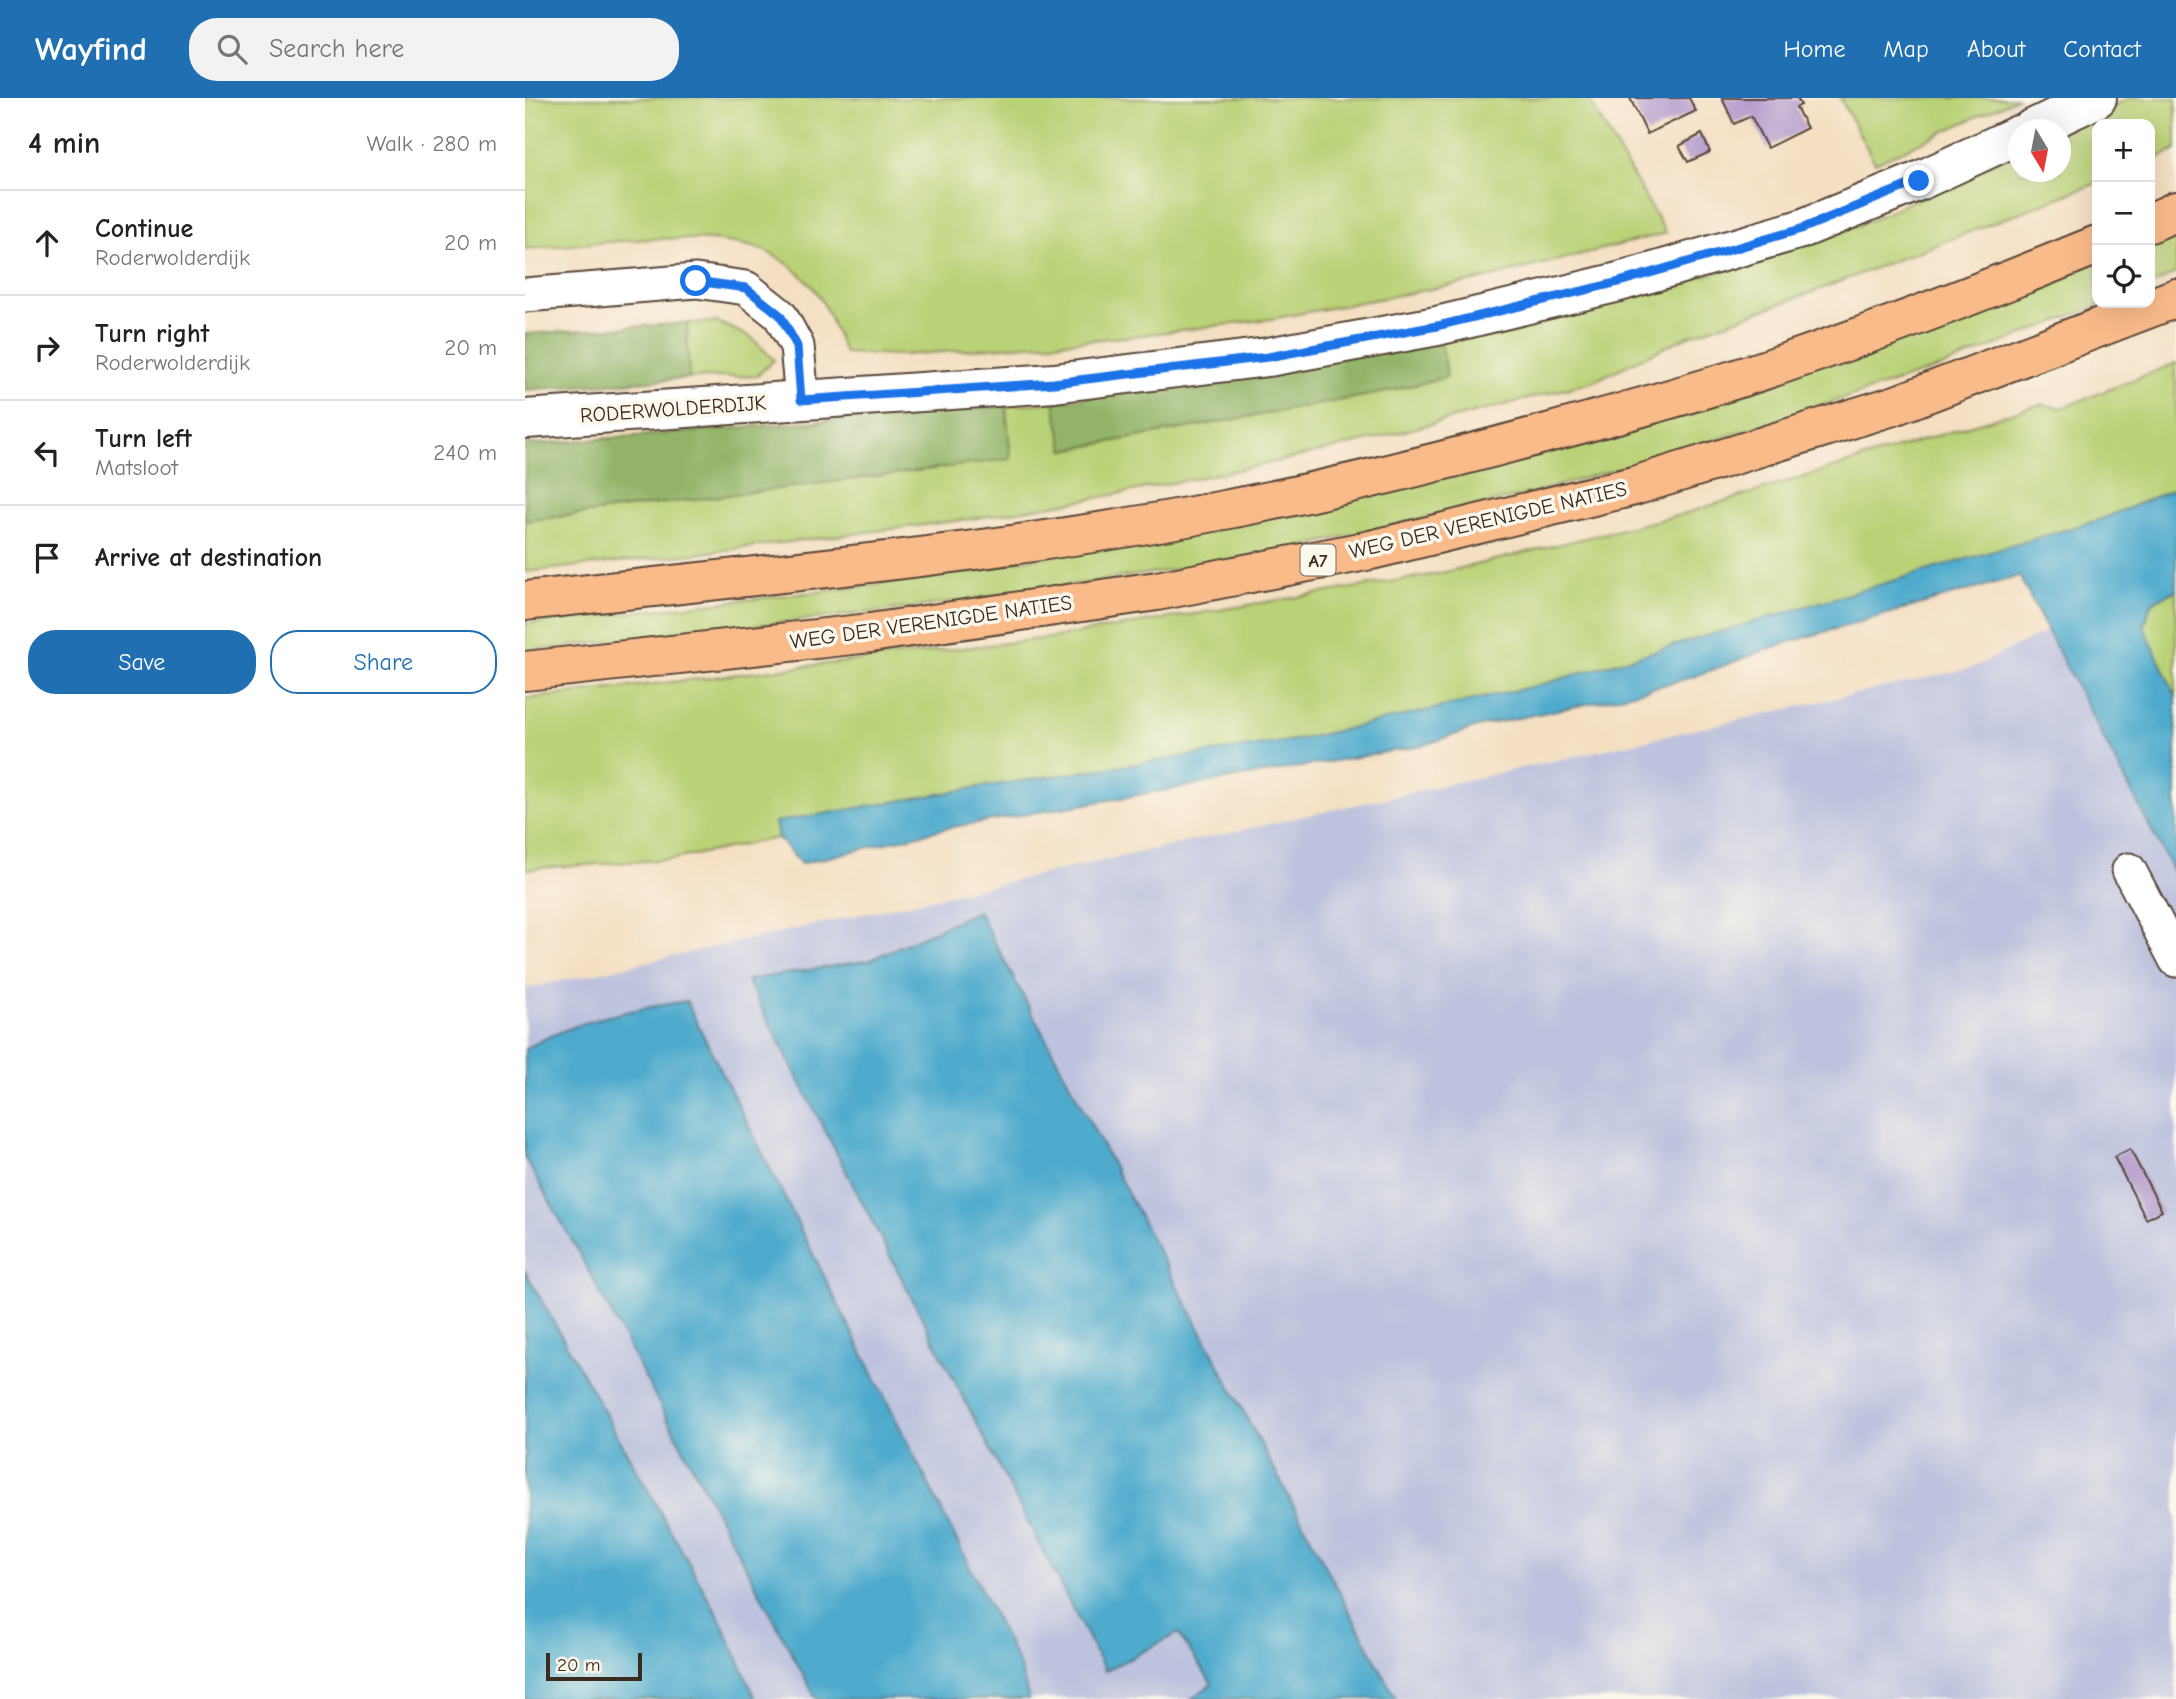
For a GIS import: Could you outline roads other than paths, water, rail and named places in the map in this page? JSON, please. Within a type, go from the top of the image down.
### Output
[{"type":"highway","points":[[2155,221],[2176,211]]},
{"type":"highway","points":[[525,601],[1034,542],[1218,511],[1381,476],[1643,407],[1782,364],[1964,299],[2095,245]]},
{"type":"highway","name":"WEG DER VERENIGDE NATIES","points":[[525,671],[911,627],[1157,591],[1371,550],[1634,486],[1896,405],[2176,298]]},
{"type":"street","points":[[2053,119],[2097,98]]},
{"type":"street","name":"RODERWOLDERDIJK","points":[[525,419],[1054,383],[1268,357],[1437,326],[1619,282],[1801,229],[1919,181],[2008,140]]},
{"type":"street","points":[[525,295],[696,281],[746,288],[780,315],[797,346],[801,400]]},
{"type":"street","points":[[2129,870],[2176,960]]},
{"type":"water","points":[[2176,488],[2176,590],[2151,603],[2144,627],[2176,697],[2176,877],[2019,576],[1776,646],[1693,677],[1606,700],[1480,726],[1421,746],[947,828],[801,864],[778,838],[775,822],[980,787],[1302,739],[1543,684],[2102,519]]},
{"type":"water","points":[[978,911],[1396,1699],[1191,1699],[1212,1684],[1178,1633],[1105,1671],[747,980],[870,960]]},
{"type":"water","points":[[686,1001],[1020,1667],[1029,1699],[816,1699],[579,1253],[525,1158],[525,1049],[583,1023],[624,1012]]},
{"type":"water","points":[[525,1271],[718,1615],[756,1699],[525,1699]]}]
